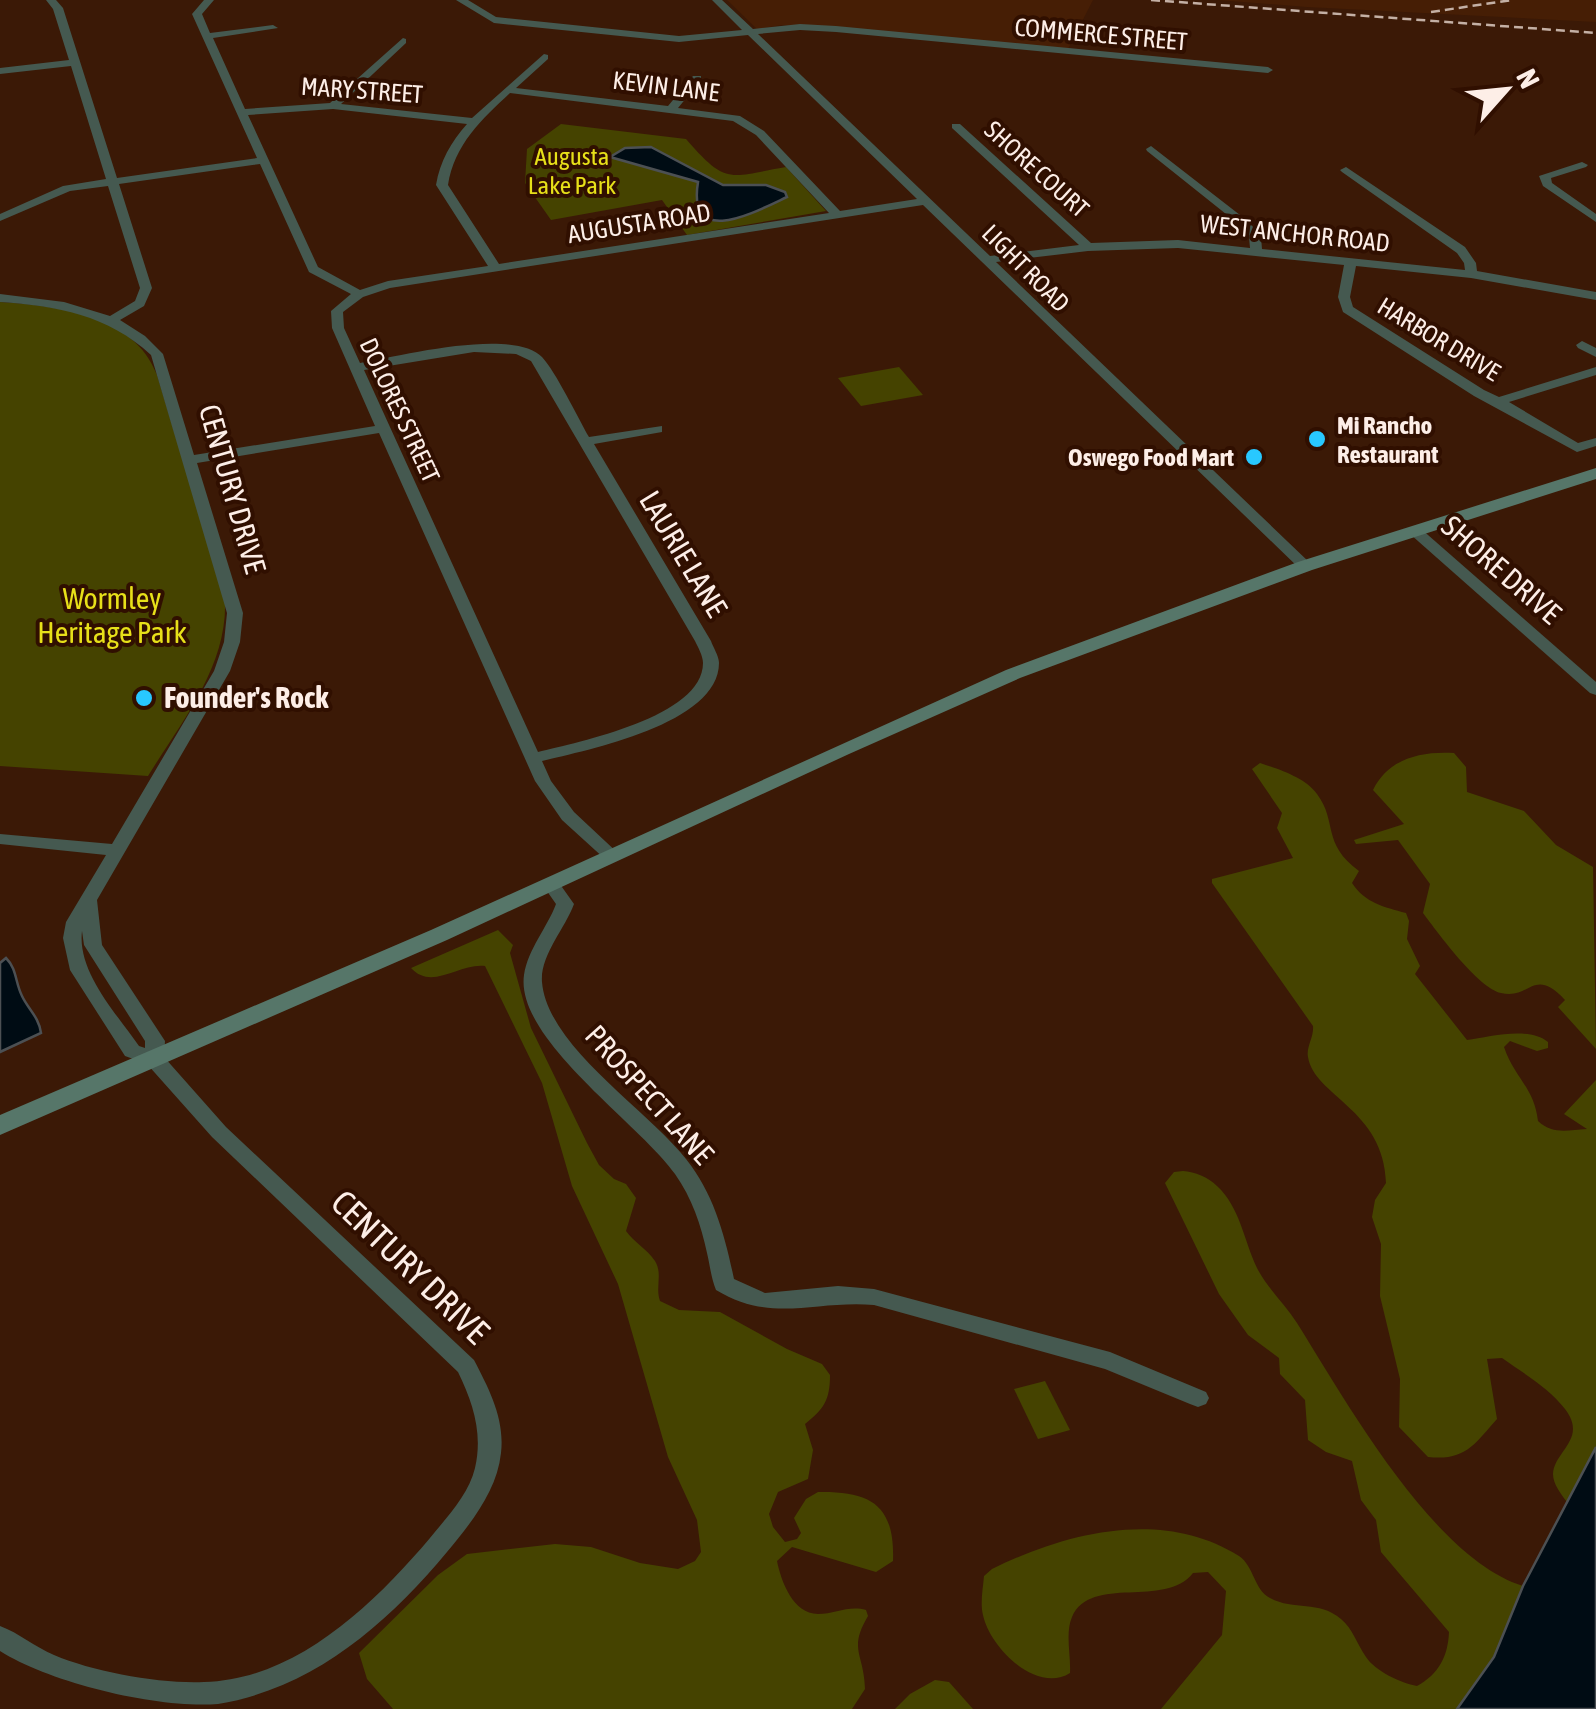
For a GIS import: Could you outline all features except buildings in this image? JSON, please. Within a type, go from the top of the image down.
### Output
[{"type":"main road","points":[[0,1126],[551,884],[858,741],[1014,674],[1304,566],[1596,472]]},
{"type":"street","points":[[51,0],[58,8],[146,288],[140,304],[112,319]]},
{"type":"street","points":[[210,0],[197,14],[207,36],[273,28]]},
{"type":"street","name":"COMMERCE STREET","points":[[461,0],[494,20],[680,39],[800,27],[1268,70]]},
{"type":"street","name":"LIGHT ROAD","points":[[717,0],[1304,566]]},
{"type":"street","name":"DOLORES STREET","points":[[207,36],[313,269],[359,294]]},
{"type":"street","points":[[332,106],[403,41]]},
{"type":"street","points":[[496,268],[442,185],[446,156],[544,57]]},
{"type":"street","points":[[0,71],[75,62]]},
{"type":"street","points":[[672,108],[696,78]]},
{"type":"street","name":"KEVIN LANE","points":[[509,90],[724,115],[748,124],[837,215]]},
{"type":"street","name":"MARY STREET","points":[[243,112],[332,106],[477,122]]},
{"type":"street","name":"SHORE COURT","points":[[956,126],[1088,246]]},
{"type":"street","points":[[1151,150],[1245,224],[1255,237],[1256,250]]},
{"type":"street","points":[[0,218],[52,193],[112,180],[264,160]]},
{"type":"street","points":[[1582,165],[1545,176],[1547,184],[1596,219]]},
{"type":"street","points":[[1346,170],[1461,250],[1470,263],[1471,274]]},
{"type":"street","name":"AUGUSTA ROAD","points":[[359,294],[496,268],[926,201]]},
{"type":"street","name":"WEST ANCHOR ROAD","points":[[987,260],[1088,246],[1178,244],[1471,274],[1596,296]]},
{"type":"street","name":"HARBOR DRIVE","points":[[1351,262],[1344,297],[1347,309],[1478,393],[1578,448],[1596,442]]},
{"type":"street","name":"DOLORES STREET","points":[[359,294],[344,303],[336,320],[356,368],[533,758],[560,807],[612,856]]},
{"type":"street","name":"CENTURY DRIVE","points":[[0,298],[59,304],[112,319],[141,337],[158,354],[231,589],[235,613],[232,642],[214,686],[75,922],[72,938],[79,970],[132,1051],[154,1059],[219,1132],[466,1366],[490,1412],[487,1470],[449,1532],[420,1568],[366,1621],[321,1656],[268,1681],[213,1694],[160,1689],[58,1669],[0,1637]]},
{"type":"street","points":[[1582,345],[1596,354]]},
{"type":"street","name":"LAURIE LANE","points":[[356,368],[524,346],[546,370],[701,638],[711,663],[705,685],[686,707],[620,734],[533,758]]},
{"type":"street","name":"HARBOR DRIVE","points":[[1498,401],[1596,371]]},
{"type":"street","points":[[192,460],[384,428]]},
{"type":"street","points":[[586,442],[657,429]]},
{"type":"street","name":"SHORE DRIVE","points":[[1415,531],[1596,690]]},
{"type":"street","points":[[0,839],[115,850]]},
{"type":"street","name":"PROSPECT LANE","points":[[551,884],[565,904],[533,978],[537,1010],[558,1040],[678,1163],[708,1209],[724,1284],[746,1300],[787,1304],[834,1295],[874,1297],[1110,1361],[1198,1398]]},
{"type":"shaded area","points":[[727,0],[1093,0],[1066,53],[782,25],[757,29]]},
{"type":"shaded area","points":[[1217,0],[1596,0],[1596,22],[1307,7]]},
{"type":"shaded area","points":[[651,147],[723,185],[766,185],[785,192],[787,197],[742,217],[713,220],[703,215],[697,202],[698,182],[610,157],[625,148]]},
{"type":"shaded area","points":[[6,958],[41,1033],[0,1052],[0,963]]},
{"type":"shaded area","points":[[1596,1447],[1596,1709],[1457,1709],[1494,1657],[1523,1586]]},
{"type":"green space","name":"Augusta Lake Park","points":[[561,124],[686,139],[711,165],[730,174],[786,167],[826,211],[687,235],[662,200],[551,220],[525,183],[527,149]]},
{"type":"green space","name":"Wormley Heritage Park","points":[[0,302],[69,311],[112,326],[131,338],[157,375],[225,599],[224,624],[211,670],[148,776],[0,766]]},
{"type":"green space","points":[[899,367],[923,395],[861,406],[838,378]]},
{"type":"green space","points":[[1454,753],[1466,767],[1467,792],[1524,811],[1556,845],[1593,867],[1596,1049],[1558,1007],[1565,1000],[1554,990],[1539,985],[1511,994],[1501,993],[1470,971],[1423,913],[1430,884],[1398,840],[1356,844],[1354,840],[1404,824],[1373,790],[1387,771],[1417,756]]},
{"type":"green space","points":[[1260,763],[1312,788],[1323,804],[1339,851],[1359,871],[1352,883],[1357,890],[1369,900],[1406,913],[1407,939],[1420,966],[1415,974],[1467,1040],[1520,1034],[1548,1042],[1548,1048],[1537,1051],[1510,1041],[1504,1047],[1533,1100],[1538,1121],[1555,1130],[1587,1129],[1564,1114],[1596,1080],[1596,1447],[1567,1502],[1553,1474],[1572,1437],[1571,1419],[1551,1394],[1502,1358],[1487,1359],[1497,1419],[1468,1449],[1441,1458],[1428,1457],[1399,1427],[1400,1379],[1380,1296],[1381,1244],[1372,1217],[1375,1200],[1386,1183],[1382,1158],[1362,1121],[1313,1071],[1308,1053],[1313,1026],[1212,883],[1212,879],[1293,858],[1277,828],[1282,813],[1252,769]]},
{"type":"green space","points":[[498,930],[513,945],[510,953],[531,1028],[587,1143],[599,1165],[626,1184],[636,1198],[626,1231],[655,1261],[660,1301],[679,1310],[720,1312],[822,1364],[830,1375],[825,1403],[805,1424],[813,1450],[808,1479],[778,1492],[769,1514],[785,1542],[797,1539],[801,1533],[794,1518],[806,1499],[818,1492],[837,1492],[876,1505],[890,1526],[893,1561],[876,1572],[792,1547],[777,1561],[785,1587],[795,1603],[809,1613],[866,1610],[868,1616],[858,1645],[865,1689],[852,1709],[393,1709],[367,1679],[359,1653],[438,1575],[467,1554],[555,1544],[591,1547],[640,1563],[678,1569],[695,1561],[701,1552],[697,1520],[668,1457],[618,1284],[572,1186],[542,1083],[485,966],[437,977],[419,974],[411,968]]},
{"type":"green space","points":[[1174,1172],[1205,1178],[1225,1194],[1261,1275],[1297,1323],[1366,1433],[1425,1511],[1489,1570],[1523,1586],[1494,1657],[1457,1709],[1161,1709],[1222,1635],[1226,1591],[1208,1572],[1193,1573],[1165,1589],[1111,1594],[1082,1604],[1070,1623],[1070,1673],[1057,1678],[1030,1673],[1017,1664],[987,1628],[982,1596],[984,1576],[992,1569],[1083,1536],[1147,1529],[1210,1541],[1239,1556],[1270,1598],[1333,1613],[1349,1627],[1370,1662],[1396,1679],[1417,1686],[1437,1670],[1444,1656],[1449,1632],[1381,1552],[1376,1520],[1361,1500],[1352,1461],[1326,1452],[1308,1440],[1305,1400],[1280,1374],[1279,1358],[1248,1335],[1219,1294],[1165,1183]]},
{"type":"green space","points":[[1045,1381],[1070,1430],[1038,1439],[1014,1389]]},
{"type":"green space","points":[[935,1680],[949,1682],[973,1709],[895,1709],[910,1694]]},
{"type":"railway","points":[[1151,0],[1596,33]]},
{"type":"railway","points":[[1431,12],[1512,0]]},
{"type":"place","name":"Mi Rancho Restaurant","points":[[1317,439]]},
{"type":"place","name":"Oswego Food Mart","points":[[1254,457]]},
{"type":"place","name":"Founder's Rock","points":[[144,698]]}]
